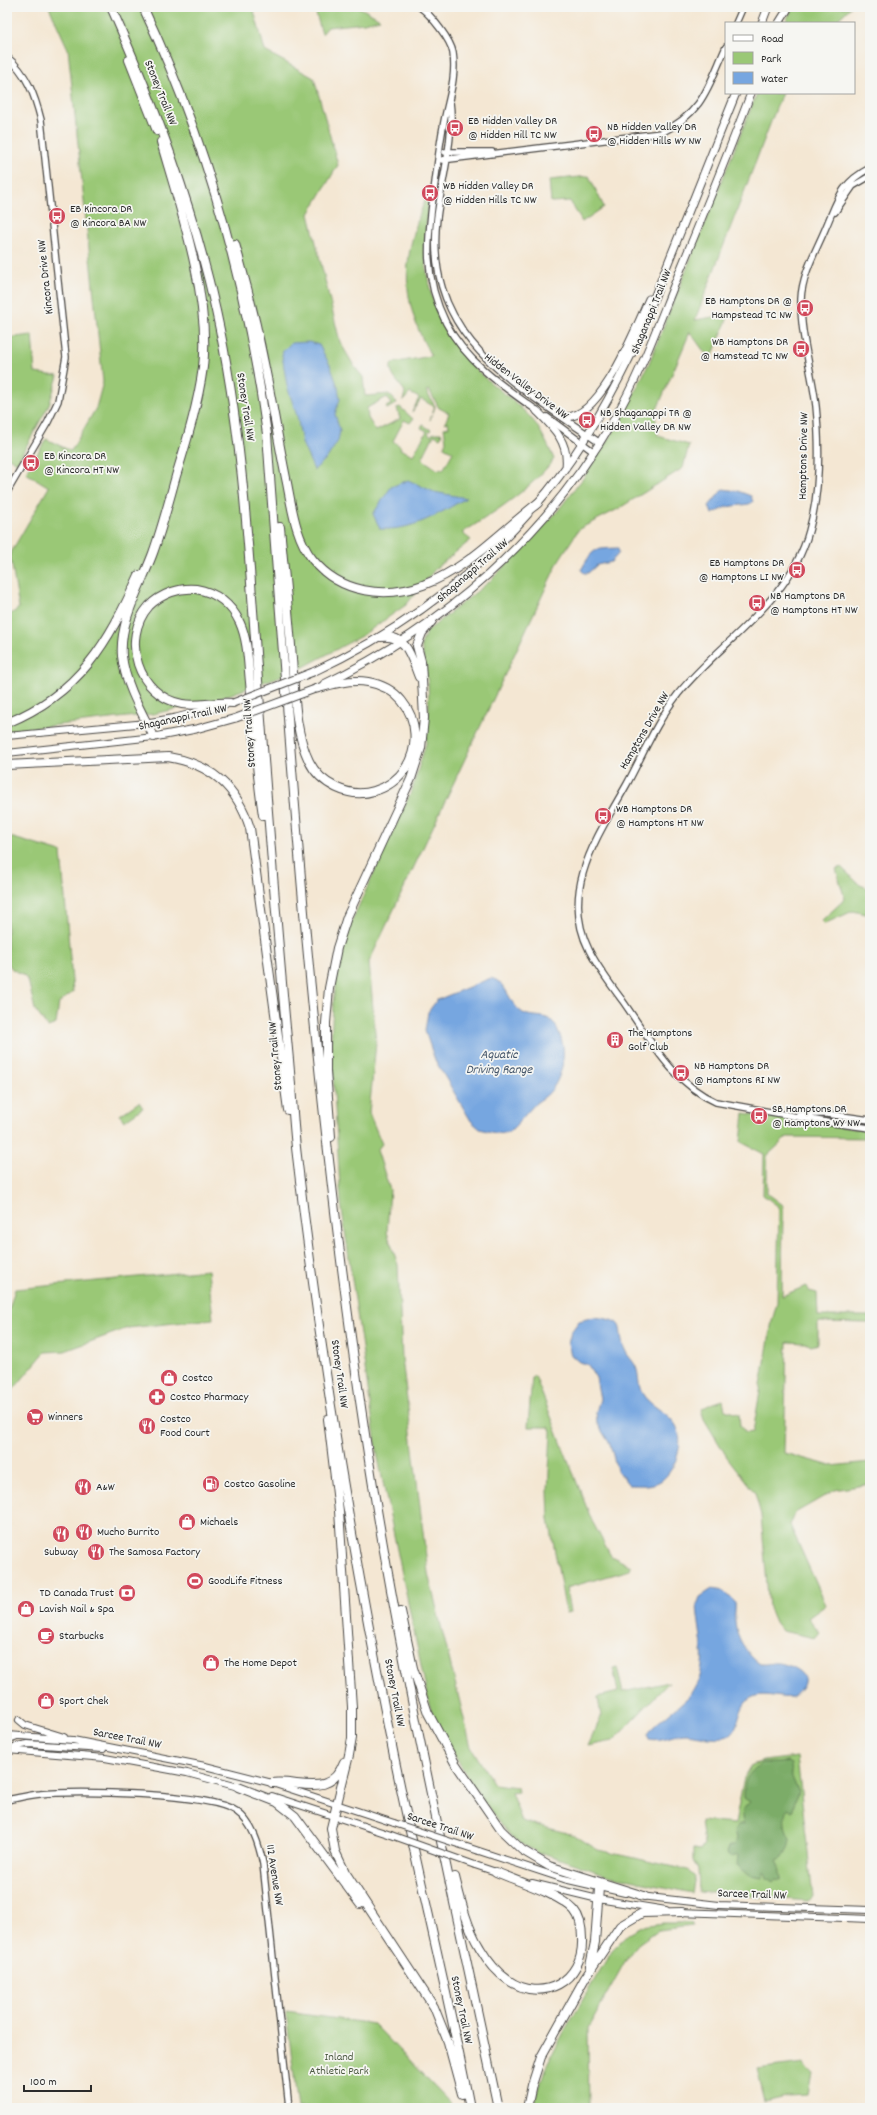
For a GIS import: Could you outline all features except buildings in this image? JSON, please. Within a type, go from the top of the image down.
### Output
[{"type":"highway","points":[[111,7],[116,27],[163,148],[193,263],[202,314],[204,357],[198,397],[154,552],[128,617],[122,641],[122,656],[126,674],[154,737]]},
{"type":"highway","name":"Stoney Trail NW","points":[[111,7],[148,91],[187,201],[216,313],[236,416],[246,520],[272,877],[297,1156],[318,1315],[348,1510],[372,1644],[393,1752],[470,2108]]},
{"type":"highway","name":"Stoney Trail NW","points":[[144,7],[178,87],[209,174],[242,292],[260,386],[267,434],[308,962],[331,1182],[364,1429],[401,1642],[498,2108]]},
{"type":"highway","points":[[209,174],[218,187],[250,299],[294,515],[308,552],[320,567],[339,582],[362,590],[383,592],[412,589],[435,580],[467,562],[538,503]]},
{"type":"highway","points":[[267,434],[279,514],[298,728],[309,762],[321,778],[328,784],[347,792],[374,792],[398,778],[409,763],[415,735],[411,715],[400,699],[384,688],[368,682],[341,682],[315,688]]},
{"type":"highway","points":[[7,723],[31,711],[64,689],[79,675],[100,651],[139,577],[168,504]]},
{"type":"highway","points":[[233,703],[225,702],[198,705],[181,704],[162,696],[146,682],[135,658],[135,639],[140,621],[156,600],[165,595],[182,590],[203,590],[222,600],[230,607],[240,624],[245,641],[262,811],[272,877]]},
{"type":"highway","points":[[331,1182],[334,1172],[326,1037],[327,1006],[333,967],[347,917],[411,779],[417,761],[424,718],[420,661],[417,646],[422,633],[432,621]]},
{"type":"highway","points":[[381,637],[396,637],[402,641],[407,648],[421,681]]},
{"type":"highway","points":[[7,764],[168,757],[192,762],[203,767],[221,779],[234,795],[250,828],[283,1078],[291,1133],[297,1156]]},
{"type":"highway","points":[[318,1315],[321,1369],[339,1511],[352,1710],[352,1738],[333,1817],[331,1828],[332,1841],[338,1860],[394,1948],[434,2007],[448,2042],[465,2108]]},
{"type":"highway","points":[[364,1429],[370,1438],[398,1598],[416,1681],[428,1713],[455,1763],[501,1830],[522,1850],[549,1866],[644,1896]]},
{"type":"highway","points":[[272,1783],[280,1782],[312,1786],[325,1783],[336,1775],[346,1758],[352,1710]]},
{"type":"highway","points":[[427,1769],[459,1894],[469,1926],[480,1949],[493,1967],[508,1980],[524,1987],[545,1990],[565,1981],[577,1968],[583,1951],[582,1930],[575,1911],[563,1900],[496,1872]]},
{"type":"highway","points":[[238,1787],[277,1802],[295,1816],[388,1943],[394,1948]]},
{"type":"highway","points":[[586,1978],[595,1942],[599,1888]]},
{"type":"highway","points":[[526,2108],[542,2057],[586,1978],[620,1926],[629,1919],[642,1913],[682,1912]]},
{"type":"main road","points":[[762,22],[768,7]]},
{"type":"main road","points":[[779,22],[785,7]]},
{"type":"main road","points":[[780,22],[789,7]]},
{"type":"main road","name":"Shaganappi Trail NW","points":[[7,736],[147,723],[176,718],[233,703],[313,672],[381,637],[434,601],[469,574],[510,535],[566,469],[625,367],[736,94]]},
{"type":"main road","name":"Shaganappi Trail NW","points":[[7,753],[154,737],[196,729],[236,718],[315,688],[366,664],[432,621],[491,574],[545,517],[594,452],[626,399],[645,359],[751,94]]},
{"type":"main road","points":[[564,418],[571,418],[582,412],[606,386],[614,373],[654,289],[660,282]]},
{"type":"main road","points":[[537,411],[562,440],[566,451],[566,469]]},
{"type":"main road","points":[[19,1720],[26,1725],[73,1740]]},
{"type":"main road","name":"Sarcee Trail NW","points":[[7,1735],[73,1740],[134,1751],[205,1766],[272,1783],[479,1851],[599,1888],[644,1896],[719,1905],[870,1910]]},
{"type":"main road","points":[[7,1740],[17,1736]]},
{"type":"main road","points":[[10,1750],[16,1746],[28,1744],[134,1751]]},
{"type":"main road","name":"Sarcee Trail NW","points":[[10,1750],[105,1758],[187,1773],[238,1787],[390,1835],[496,1872],[560,1891],[598,1899],[682,1912],[870,1919]]},
{"type":"street","name":"Hidden Valley Drive NW","points":[[420,7],[443,33],[453,51],[454,77],[450,99],[444,119],[427,244],[432,285],[438,304],[454,337],[474,362],[537,411],[594,452]]},
{"type":"street","points":[[736,22],[743,7]]},
{"type":"street","points":[[438,160],[661,133],[679,124],[696,108],[707,91],[725,49]]},
{"type":"street","name":"Kincora Drive NW","points":[[7,57],[27,78],[41,120],[66,356],[58,401],[48,422],[7,492]]},
{"type":"street","name":"Hidden Valley Drive NW","points":[[450,99],[452,112],[437,219],[436,240],[439,276],[448,305],[462,331],[492,366],[600,443]]},
{"type":"street","points":[[439,152],[502,152]]},
{"type":"street","name":"Hamptons Drive NW","points":[[870,168],[858,175],[842,189],[806,276],[801,296],[803,322],[816,406],[818,439],[814,509],[809,532],[800,557],[782,586],[768,603],[678,695],[655,732],[594,844],[581,874],[578,898],[580,924],[588,948],[598,968],[670,1068],[686,1085],[702,1096],[716,1102],[826,1122],[870,1128]]},
{"type":"street","name":"Hamptons Drive NW","points":[[829,220],[842,199],[853,186],[870,176]]},
{"type":"street","name":"Hamptons Drive NW","points":[[786,1114],[827,1114],[870,1120]]},
{"type":"street","name":"112 Avenue NW","points":[[7,1800],[38,1794],[68,1792],[185,1798],[222,1805],[235,1811],[248,1824],[259,1844],[263,1864],[289,2108]]},
{"type":"green space","points":[[49,7],[253,7],[265,51],[314,78],[338,165],[309,214],[340,342],[354,366],[363,377],[365,396],[389,394],[397,403],[387,409],[386,407],[391,404],[387,397],[367,408],[368,418],[376,431],[400,419],[397,408],[400,407],[413,419],[410,423],[404,420],[393,441],[401,447],[400,449],[413,455],[427,431],[421,428],[423,425],[431,430],[428,433],[431,436],[433,433],[441,433],[442,435],[440,438],[434,435],[422,459],[438,470],[440,468],[443,470],[453,452],[444,447],[446,441],[444,428],[449,427],[448,422],[445,423],[449,413],[439,408],[429,390],[426,391],[435,407],[421,399],[412,412],[419,398],[410,393],[403,401],[405,392],[391,371],[392,363],[431,356],[420,333],[413,313],[407,274],[413,236],[428,192],[430,193],[425,244],[426,267],[430,290],[437,311],[447,332],[462,353],[480,373],[523,410],[536,424],[554,459],[535,480],[511,500],[462,533],[471,540],[436,568],[406,605],[363,635],[300,669],[215,700],[153,714],[7,731],[7,617],[19,608],[10,554],[49,487],[26,473],[46,439],[71,451],[96,408],[103,382],[68,49]]},
{"type":"green space","points":[[314,7],[359,7],[380,19],[364,23],[328,27],[322,34]]},
{"type":"green space","points":[[793,7],[851,7],[835,22],[786,22]]},
{"type":"green space","points":[[757,94],[782,94],[695,320],[725,315],[728,317],[712,357],[708,357],[690,332],[655,414],[658,436],[689,445],[683,468],[618,509],[579,529],[559,560],[369,962],[376,1043],[369,1113],[382,1144],[377,1150],[390,1190],[387,1232],[398,1265],[402,1358],[428,1573],[471,1747],[494,1784],[517,1787],[518,1792],[511,1793],[522,1821],[574,1835],[598,1850],[688,1870],[695,1876],[692,1893],[606,1875],[543,1853],[539,1854],[510,1836],[480,1797],[439,1730],[429,1704],[378,1458],[341,1203],[331,1044],[333,1003],[337,972],[349,927],[412,790],[426,743],[429,709],[428,683],[421,645],[426,632],[490,581],[556,513],[584,477],[622,418],[649,363]]},
{"type":"green space","points":[[589,176],[604,207],[582,222],[570,201],[551,202],[549,180]]},
{"type":"green space","points":[[32,335],[35,373],[58,376],[49,405],[17,463],[7,457],[7,338]]},
{"type":"green space","points":[[7,836],[61,852],[73,992],[59,1003],[56,1024],[48,1027],[35,1010],[29,984],[25,976],[12,969],[7,962]]},
{"type":"green space","points":[[841,867],[860,885],[870,889],[870,915],[853,911],[824,924],[821,921],[845,899],[836,869]]},
{"type":"green space","points":[[139,1102],[143,1108],[124,1121],[120,1115]]},
{"type":"green space","points":[[744,1113],[870,1131],[870,1138],[787,1137],[767,1156],[767,1193],[783,1205],[782,1296],[806,1286],[809,1291],[817,1293],[818,1316],[870,1316],[870,1323],[818,1322],[818,1344],[811,1346],[806,1343],[787,1342],[784,1453],[831,1466],[870,1462],[870,1484],[835,1490],[795,1513],[790,1525],[826,1605],[808,1618],[820,1632],[815,1638],[782,1631],[775,1622],[769,1608],[761,1515],[755,1493],[727,1457],[704,1419],[701,1409],[723,1400],[725,1410],[739,1414],[740,1426],[746,1433],[753,1432],[772,1321],[777,1303],[779,1207],[763,1195],[764,1154],[741,1142]]},
{"type":"green space","points":[[208,1270],[213,1319],[128,1328],[65,1351],[45,1352],[7,1397],[7,1316],[15,1289]]},
{"type":"green space","points":[[532,1376],[535,1376],[592,1521],[611,1556],[631,1566],[630,1570],[566,1588],[570,1612],[566,1613],[549,1519],[548,1491],[551,1431],[549,1427],[528,1427]]},
{"type":"green space","points":[[617,1667],[623,1692],[669,1682],[613,1741],[588,1746],[601,1717],[598,1697],[618,1692],[613,1668]]},
{"type":"green space","points":[[797,1757],[813,1897],[808,1901],[699,1892],[698,1868],[693,1860],[693,1849],[700,1850],[704,1844],[701,1821],[735,1824],[744,1778],[752,1765],[763,1761]]},
{"type":"green space","points":[[787,1761],[791,1763],[792,1777],[798,1791],[792,1812],[788,1809],[785,1816],[789,1847],[783,1858],[777,1861],[781,1880],[775,1880],[773,1882],[767,1878],[765,1872],[763,1872],[763,1878],[750,1876],[737,1865],[738,1855],[730,1857],[727,1853],[730,1845],[735,1845],[737,1838],[735,1830],[739,1824],[744,1824],[742,1814],[750,1802],[744,1798],[747,1778],[761,1763],[779,1763]]},
{"type":"green space","points":[[662,1923],[691,1923],[693,1926],[658,1930],[638,1944],[628,1956],[588,2028],[589,2108],[533,2108],[545,2069],[566,2028],[612,1950],[629,1933],[642,1926]]},
{"type":"green space","name":"Inland Athletic Park","points":[[286,2012],[374,2024],[450,2103],[451,2108],[298,2108]]},
{"type":"green space","points":[[803,2063],[805,2068],[812,2073],[808,2096],[786,2097],[765,2102],[757,2069]]},
{"type":"water","points":[[309,342],[319,345],[330,365],[338,387],[340,399],[335,414],[340,431],[338,441],[327,458],[314,470],[302,443],[297,416],[287,386],[282,355],[283,351],[291,343]]},
{"type":"water","points":[[408,480],[434,492],[466,498],[446,510],[414,524],[392,529],[380,529],[373,514],[391,487]]},
{"type":"water","points":[[723,489],[738,491],[751,496],[753,502],[749,504],[726,507],[712,514],[709,506]]},
{"type":"water","points":[[618,548],[619,553],[611,562],[597,565],[588,573],[584,573],[581,570],[589,557],[595,551]]},
{"type":"water","name":"Aquatic Driving Range","points":[[491,978],[497,980],[505,988],[514,1004],[523,1013],[552,1021],[560,1036],[563,1046],[561,1072],[556,1084],[547,1095],[536,1103],[509,1132],[495,1133],[480,1129],[471,1121],[435,1060],[425,1031],[428,1012],[437,1000]]},
{"type":"water","points":[[594,1317],[613,1321],[618,1324],[626,1352],[636,1367],[642,1393],[649,1402],[672,1420],[678,1431],[680,1438],[678,1454],[675,1462],[667,1475],[662,1480],[654,1484],[629,1485],[617,1470],[610,1444],[597,1423],[596,1412],[600,1399],[596,1378],[588,1365],[579,1362],[571,1355],[568,1344],[571,1332],[579,1321]]},
{"type":"water","points":[[712,1589],[724,1591],[735,1602],[736,1627],[743,1645],[751,1656],[760,1664],[779,1663],[796,1669],[804,1678],[802,1687],[793,1697],[760,1695],[750,1699],[743,1708],[737,1724],[731,1734],[727,1736],[716,1737],[686,1734],[663,1739],[649,1739],[647,1734],[650,1730],[686,1699],[694,1689],[699,1678],[702,1667],[702,1643],[697,1605],[700,1597]]},
{"type":"place","name":"EB Hidden Valley DR @ Hidden Hill TC NW","points":[[455,128]]},
{"type":"place","name":"NB Hidden Valley DR @ Hidden Hills WY NW","points":[[594,134]]},
{"type":"place","name":"WB Hidden Valley DR @ Hidden Hills TC NW","points":[[430,193]]},
{"type":"place","name":"EB Kincora DR @ Kincora BA NW","points":[[57,216]]},
{"type":"place","name":"EB Hamptons DR @ Hampstead TC NW","points":[[805,308]]},
{"type":"place","name":"WB Hamptons DR @ Hamstead TC NW","points":[[801,349]]},
{"type":"place","name":"NB Shaganappi TR @ Hidden Valley DR NW","points":[[587,420]]},
{"type":"place","name":"EB Kincora DR @ Kincora HT NW","points":[[31,463]]},
{"type":"place","name":"EB Hamptons DR @ Hamptons LI NW","points":[[797,570]]},
{"type":"place","name":"NB Hamptons DR @ Hamptons HT NW","points":[[757,603]]},
{"type":"place","name":"WB Hamptons DR @ Hamptons HT NW","points":[[603,816]]},
{"type":"place","name":"The Hamptons Golf Club","points":[[615,1040]]},
{"type":"place","name":"NB Hamptons DR @ Hamptons RI NW","points":[[681,1073]]},
{"type":"place","name":"SB Hamptons DR @ Hamptons WY NW","points":[[759,1116]]},
{"type":"place","name":"Costco","points":[[169,1378]]},
{"type":"place","name":"Costco Pharmacy","points":[[157,1397]]},
{"type":"place","name":"Winners","points":[[35,1417]]},
{"type":"place","name":"Costco Food Court","points":[[147,1426]]},
{"type":"place","name":"Costco Gasoline","points":[[211,1484]]},
{"type":"place","name":"A&W","points":[[83,1487]]},
{"type":"place","name":"Michaels","points":[[187,1522]]},
{"type":"place","name":"Mucho Burrito","points":[[84,1532]]},
{"type":"place","name":"Subway","points":[[61,1534]]},
{"type":"place","name":"The Samosa Factory","points":[[96,1552]]},
{"type":"place","name":"GoodLife Fitness","points":[[195,1581]]},
{"type":"place","name":"TD Canada Trust","points":[[127,1593]]},
{"type":"place","name":"Lavish Nail & Spa","points":[[26,1609]]},
{"type":"place","name":"Starbucks","points":[[46,1636]]},
{"type":"place","name":"The Home Depot","points":[[211,1663]]},
{"type":"place","name":"Sport Chek","points":[[46,1701]]}]
